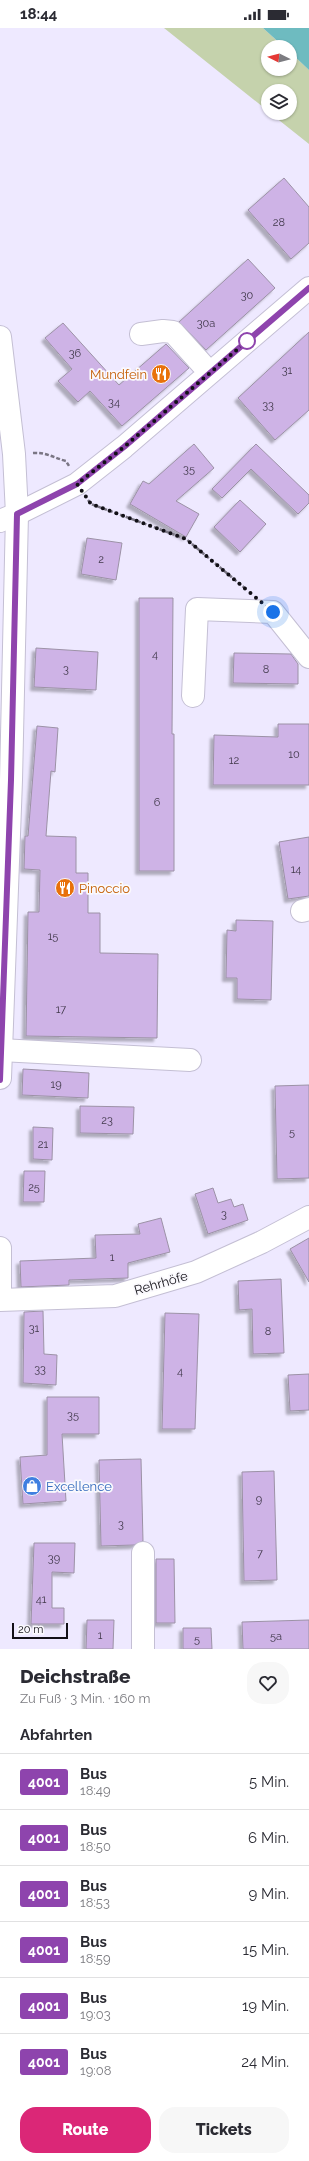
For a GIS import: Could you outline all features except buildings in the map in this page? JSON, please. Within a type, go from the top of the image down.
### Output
[{"type":"main road","points":[[9,517],[77,484],[124,447],[309,288]]},
{"type":"main road","points":[[141,334],[163,331],[173,332],[210,373]]},
{"type":"main road","points":[[0,337],[14,454],[9,517],[0,1078]]},
{"type":"main road","points":[[193,696],[198,609],[273,612],[309,657]]},
{"type":"main road","points":[[0,1050],[190,1060]]},
{"type":"main road","name":"Rehrhöfe","points":[[0,1298],[115,1296],[196,1272],[262,1242],[309,1217]]},
{"type":"main road","points":[[0,1248],[0,1298]]},
{"type":"main road","points":[[142,1649],[143,1552]]},
{"type":"path","points":[[14,454],[46,452],[55,458],[66,461],[77,484],[91,504],[186,539],[250,592]]},
{"type":"shaded area","points":[[164,28],[263,28],[276,40],[261,40],[261,76],[297,76],[297,59],[309,70],[309,144],[279,120],[297,120],[297,84],[261,84],[261,105]]},
{"type":"shaded area","points":[[263,28],[309,28],[309,70],[297,59],[297,40],[276,40]]},
{"type":"bus line","name":"4001","points":[[0,1080],[11,780],[17,514],[77,484],[124,447],[309,288]]},
{"type":"place","name":"Mundfein","points":[[161,374]]},
{"type":"place","name":"Pinoccio","points":[[65,888]]},
{"type":"place","name":"Excellence","points":[[32,1486]]},
{"type":"route","points":[[247,341],[124,447],[77,484],[91,504],[186,539],[273,612]]}]
